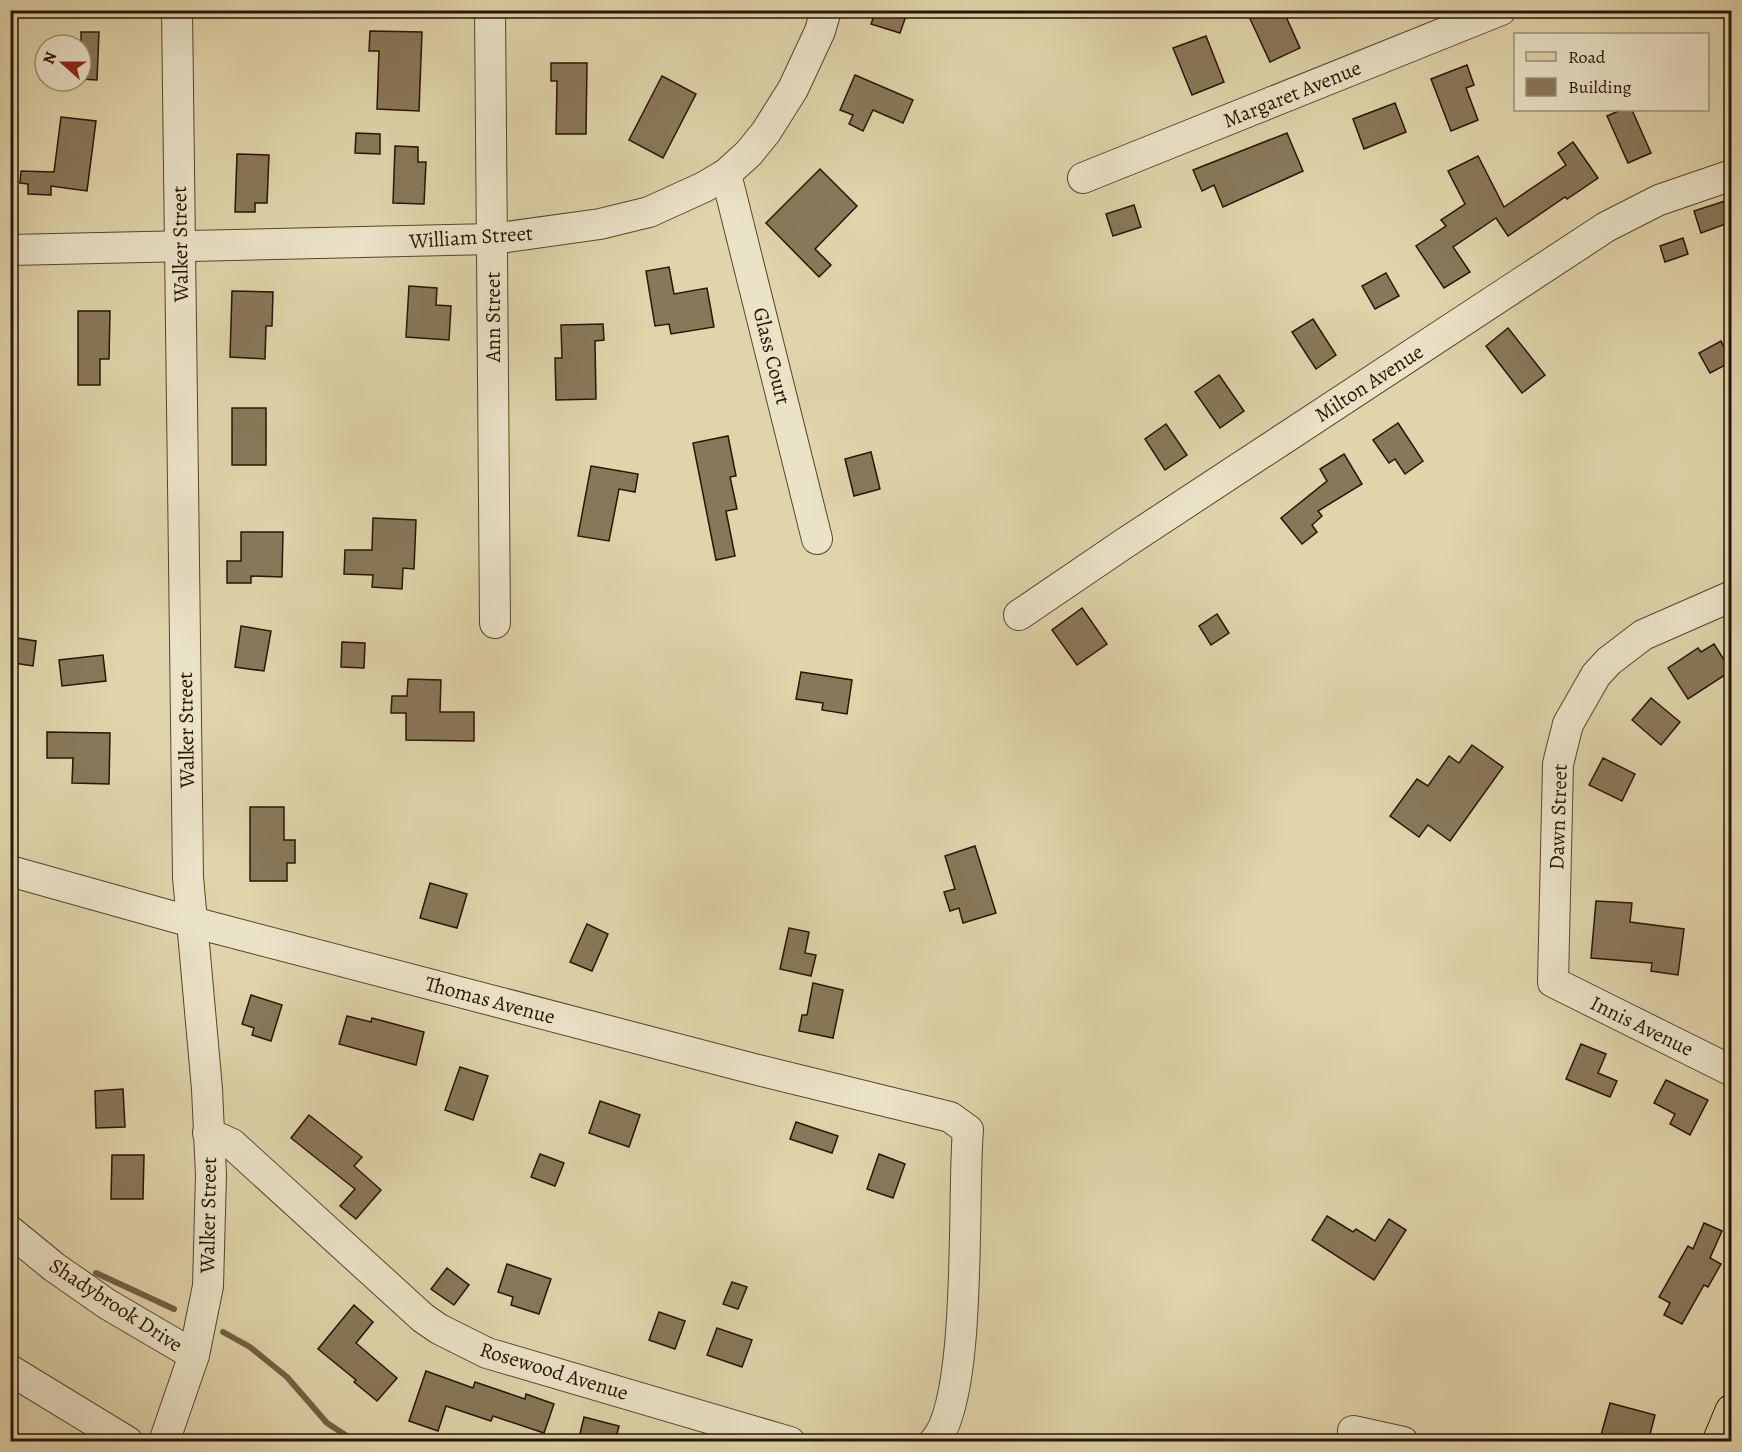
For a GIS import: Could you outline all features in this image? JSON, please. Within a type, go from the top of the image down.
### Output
[{"type":"main road","points":[[1719,1442],[1731,1411]]},
{"type":"street","name":"Walker Street","points":[[164,1442],[194,1355],[207,1286],[211,1175],[207,1089],[188,877],[177,10]]},
{"type":"street","name":"Ann Street","points":[[490,10],[495,623]]},
{"type":"street","name":"William Street","points":[[10,250],[492,239],[600,224],[649,212],[704,187],[726,174],[749,153],[766,132],[793,89],[820,31],[825,10]]},
{"type":"street","name":"Margaret Avenue","points":[[1083,178],[1501,10]]},
{"type":"street","name":"Glass Court","points":[[726,174],[817,539]]},
{"type":"street","name":"Milton Avenue","points":[[1019,615],[1606,227],[1659,200],[1731,175]]},
{"type":"street","name":"Dawn Street","points":[[1553,982],[1558,764],[1568,724],[1596,675],[1609,661],[1643,635],[1731,596]]},
{"type":"street","name":"Thomas Avenue","points":[[10,871],[192,922],[754,1070],[950,1117],[968,1130],[965,1164],[966,1228],[959,1351],[953,1400],[940,1434],[934,1442]]},
{"type":"street","name":"Innis Avenue","points":[[1553,982],[1731,1071]]},
{"type":"street","name":"Rosewood Avenue","points":[[208,1133],[232,1144],[423,1318],[439,1329],[487,1353],[790,1442]]},
{"type":"street","name":"Shadybrook Drive","points":[[10,1231],[54,1267],[107,1304],[194,1355]]},
{"type":"street","points":[[10,1370],[128,1442]]},
{"type":"street","points":[[1353,1431],[1403,1442]]},
{"type":"building","points":[[876,10],[908,10],[900,33],[871,24]]},
{"type":"building","points":[[1246,10],[1283,10],[1300,48],[1270,62]]},
{"type":"building","points":[[370,31],[422,32],[419,111],[377,109],[379,51],[369,51]]},
{"type":"building","points":[[99,32],[97,80],[93,80],[93,33],[81,33]]},
{"type":"building","points":[[1206,36],[1224,82],[1192,95],[1173,48]]},
{"type":"building","points":[[551,63],[587,63],[586,134],[556,134],[557,81],[551,81]]},
{"type":"building","points":[[1467,65],[1474,85],[1466,88],[1478,120],[1451,131],[1431,79]]},
{"type":"building","points":[[855,75],[913,100],[903,123],[873,110],[863,131],[849,124],[853,115],[840,110]]},
{"type":"building","points":[[662,76],[696,94],[663,158],[629,140]]},
{"type":"building","points":[[1395,103],[1406,132],[1364,149],[1353,119]]},
{"type":"building","points":[[1619,111],[1632,111],[1651,153],[1628,163],[1607,116]]},
{"type":"building","points":[[61,117],[96,121],[87,191],[51,186],[51,195],[28,194],[28,184],[20,183],[21,171],[54,172]]},
{"type":"building","points":[[356,133],[380,134],[380,154],[355,153]]},
{"type":"building","points":[[1287,133],[1303,171],[1223,207],[1214,185],[1202,191],[1193,170]]},
{"type":"building","points":[[1573,142],[1598,178],[1567,199],[1565,197],[1508,236],[1496,218],[1453,247],[1470,272],[1444,288],[1416,246],[1446,226],[1441,220],[1465,204],[1448,171],[1478,156],[1504,207],[1566,165],[1558,153]]},
{"type":"building","points":[[395,146],[418,147],[418,162],[426,162],[424,204],[393,203]]},
{"type":"building","points":[[237,154],[269,155],[267,203],[255,203],[255,212],[235,212]]},
{"type":"building","points":[[820,169],[857,206],[815,249],[831,265],[819,277],[766,223]]},
{"type":"building","points":[[1731,199],[1731,222],[1701,233],[1694,211]]},
{"type":"building","points":[[1134,205],[1141,227],[1113,236],[1106,214]]},
{"type":"building","points":[[1683,238],[1688,254],[1665,262],[1660,246]]},
{"type":"building","points":[[669,267],[674,294],[707,288],[714,327],[671,334],[669,324],[655,326],[646,271]]},
{"type":"building","points":[[1386,273],[1399,296],[1375,309],[1362,286]]},
{"type":"building","points":[[409,286],[437,288],[436,305],[451,306],[449,340],[406,337]]},
{"type":"building","points":[[232,291],[273,292],[272,326],[266,326],[265,359],[230,357]]},
{"type":"building","points":[[78,311],[110,311],[109,359],[100,359],[100,385],[78,385]]},
{"type":"building","points":[[1313,319],[1336,355],[1316,369],[1292,332]]},
{"type":"building","points":[[603,324],[604,340],[595,341],[596,399],[556,400],[555,358],[562,358],[561,325]]},
{"type":"building","points":[[1508,328],[1545,375],[1522,393],[1486,346]]},
{"type":"building","points":[[1721,341],[1731,362],[1710,373],[1699,353]]},
{"type":"building","points":[[1219,375],[1244,411],[1220,428],[1195,392]]},
{"type":"building","points":[[232,408],[266,408],[266,465],[232,465]]},
{"type":"building","points":[[1398,423],[1423,461],[1405,474],[1395,459],[1389,463],[1373,440]]},
{"type":"building","points":[[1166,424],[1187,455],[1165,470],[1145,439]]},
{"type":"building","points":[[728,436],[736,476],[730,477],[737,509],[726,511],[735,556],[716,560],[693,443]]},
{"type":"building","points":[[871,452],[880,489],[854,496],[845,459]]},
{"type":"building","points":[[1344,454],[1362,484],[1318,511],[1322,516],[1312,525],[1317,532],[1302,544],[1281,518],[1327,481],[1320,469]]},
{"type":"building","points":[[591,466],[638,474],[635,492],[619,489],[609,541],[578,536]]},
{"type":"building","points":[[373,518],[416,520],[414,569],[403,568],[402,589],[372,587],[373,575],[344,574],[345,550],[372,550]]},
{"type":"building","points":[[241,532],[283,532],[282,577],[251,576],[251,583],[227,583],[227,561],[241,561]]},
{"type":"building","points":[[1082,608],[1107,644],[1077,665],[1052,630]]},
{"type":"building","points":[[1217,614],[1229,633],[1211,645],[1199,626]]},
{"type":"building","points":[[241,626],[271,631],[264,671],[235,667]]},
{"type":"building","points":[[17,638],[36,641],[33,666],[14,663]]},
{"type":"building","points":[[342,642],[365,643],[364,668],[341,667]]},
{"type":"building","points":[[1714,644],[1731,671],[1688,699],[1668,668],[1698,648],[1701,652]]},
{"type":"building","points":[[103,655],[106,681],[62,686],[59,660]]},
{"type":"building","points":[[801,672],[852,680],[847,714],[822,710],[823,703],[796,699]]},
{"type":"building","points":[[408,679],[441,680],[440,712],[474,712],[474,741],[406,740],[406,713],[391,713],[392,696],[407,696]]},
{"type":"building","points":[[1651,698],[1680,722],[1661,745],[1632,720]]},
{"type":"building","points":[[47,732],[110,733],[109,784],[72,783],[73,758],[47,758]]},
{"type":"building","points":[[1472,745],[1503,767],[1450,841],[1428,825],[1419,837],[1390,816],[1417,779],[1428,786],[1449,756],[1459,763]]},
{"type":"building","points":[[1603,758],[1635,774],[1622,801],[1589,785]]},
{"type":"building","points":[[250,807],[284,807],[284,840],[295,840],[295,863],[287,863],[287,881],[250,881]]},
{"type":"building","points":[[975,846],[996,913],[963,923],[959,908],[950,911],[944,892],[955,889],[945,856]]},
{"type":"building","points":[[430,883],[467,894],[457,928],[420,918]]},
{"type":"building","points":[[1596,901],[1632,903],[1630,922],[1684,929],[1678,975],[1651,971],[1652,963],[1591,958]]},
{"type":"building","points":[[587,924],[608,934],[592,971],[570,962]]},
{"type":"building","points":[[789,928],[809,932],[805,953],[816,955],[811,976],[780,969]]},
{"type":"building","points":[[813,983],[843,990],[833,1038],[799,1031],[802,1015],[807,1015]]},
{"type":"building","points":[[251,995],[282,1005],[271,1041],[252,1035],[254,1028],[242,1024]]},
{"type":"building","points":[[347,1016],[371,1022],[372,1018],[424,1032],[416,1065],[339,1044]]},
{"type":"building","points":[[1581,1044],[1606,1054],[1598,1073],[1617,1081],[1610,1097],[1566,1079]]},
{"type":"building","points":[[460,1067],[488,1076],[473,1120],[445,1110]]},
{"type":"building","points":[[1666,1080],[1708,1100],[1690,1135],[1670,1124],[1675,1114],[1654,1103]]},
{"type":"building","points":[[123,1089],[125,1127],[96,1128],[95,1091]]},
{"type":"building","points":[[600,1101],[640,1115],[629,1147],[589,1133]]},
{"type":"building","points":[[309,1115],[362,1157],[354,1166],[381,1190],[356,1219],[340,1206],[355,1189],[291,1138]]},
{"type":"building","points":[[796,1122],[838,1136],[832,1153],[790,1139]]},
{"type":"building","points":[[540,1154],[564,1163],[555,1186],[531,1177]]},
{"type":"building","points":[[879,1154],[905,1164],[893,1198],[867,1189]]},
{"type":"building","points":[[112,1155],[144,1155],[143,1199],[111,1199]]},
{"type":"building","points":[[1327,1216],[1353,1232],[1356,1229],[1375,1241],[1389,1219],[1406,1230],[1374,1280],[1312,1240]]},
{"type":"building","points":[[1704,1223],[1722,1231],[1710,1258],[1721,1264],[1708,1287],[1704,1285],[1682,1324],[1664,1315],[1670,1303],[1659,1297],[1688,1246],[1693,1249]]},
{"type":"building","points":[[507,1264],[551,1279],[539,1314],[511,1305],[513,1297],[498,1292]]},
{"type":"building","points":[[447,1268],[469,1285],[454,1305],[431,1289]]},
{"type":"building","points":[[732,1282],[747,1287],[738,1309],[723,1304]]},
{"type":"building","points":[[354,1305],[373,1322],[356,1343],[397,1378],[377,1401],[354,1382],[356,1380],[318,1349]]},
{"type":"building","points":[[659,1312],[685,1321],[675,1349],[649,1340]]},
{"type":"building","points":[[717,1328],[752,1340],[742,1367],[707,1355]]},
{"type":"building","points":[[426,1371],[473,1388],[475,1382],[525,1399],[526,1394],[554,1404],[544,1433],[493,1416],[491,1421],[446,1406],[438,1431],[409,1421]]},
{"type":"building","points":[[1610,1403],[1655,1415],[1648,1442],[1610,1442],[1610,1438],[1601,1435]]},
{"type":"building","points":[[584,1417],[619,1426],[615,1442],[578,1442]]},
{"type":"waterway","points":[[96,1273],[174,1309]]},
{"type":"waterway","points":[[223,1332],[250,1347],[287,1377],[327,1423],[356,1442]]}]
